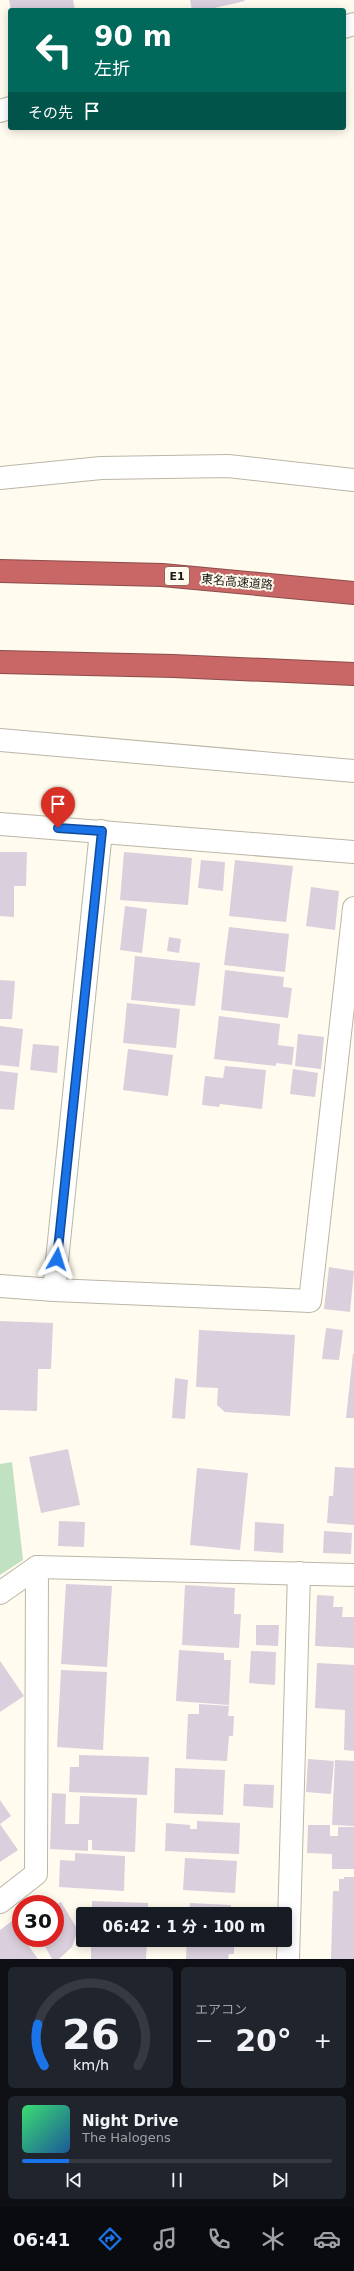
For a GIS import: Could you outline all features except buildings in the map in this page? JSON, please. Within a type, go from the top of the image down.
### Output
[{"type":"highway","name":"東名高速道路","points":[[0,571],[162,575],[354,593]]},
{"type":"highway","points":[[0,662],[173,666],[354,674]]},
{"type":"street","points":[[0,478],[101,468],[228,466],[354,480]]},
{"type":"street","points":[[0,740],[354,771]]},
{"type":"street","points":[[0,824],[354,852]]},
{"type":"street","points":[[54,1290],[102,831]]},
{"type":"street","points":[[0,1286],[54,1290],[310,1301],[354,908]]},
{"type":"street","points":[[0,1902],[36,1874],[37,1567]]},
{"type":"street","points":[[0,1593],[37,1567],[354,1575]]},
{"type":"street","points":[[288,1959],[299,1573]]},
{"type":"green space","points":[[12,1462],[23,1560],[0,1575],[0,1464]]},
{"type":"route","points":[[57,1259],[102,831],[58,828]]}]
